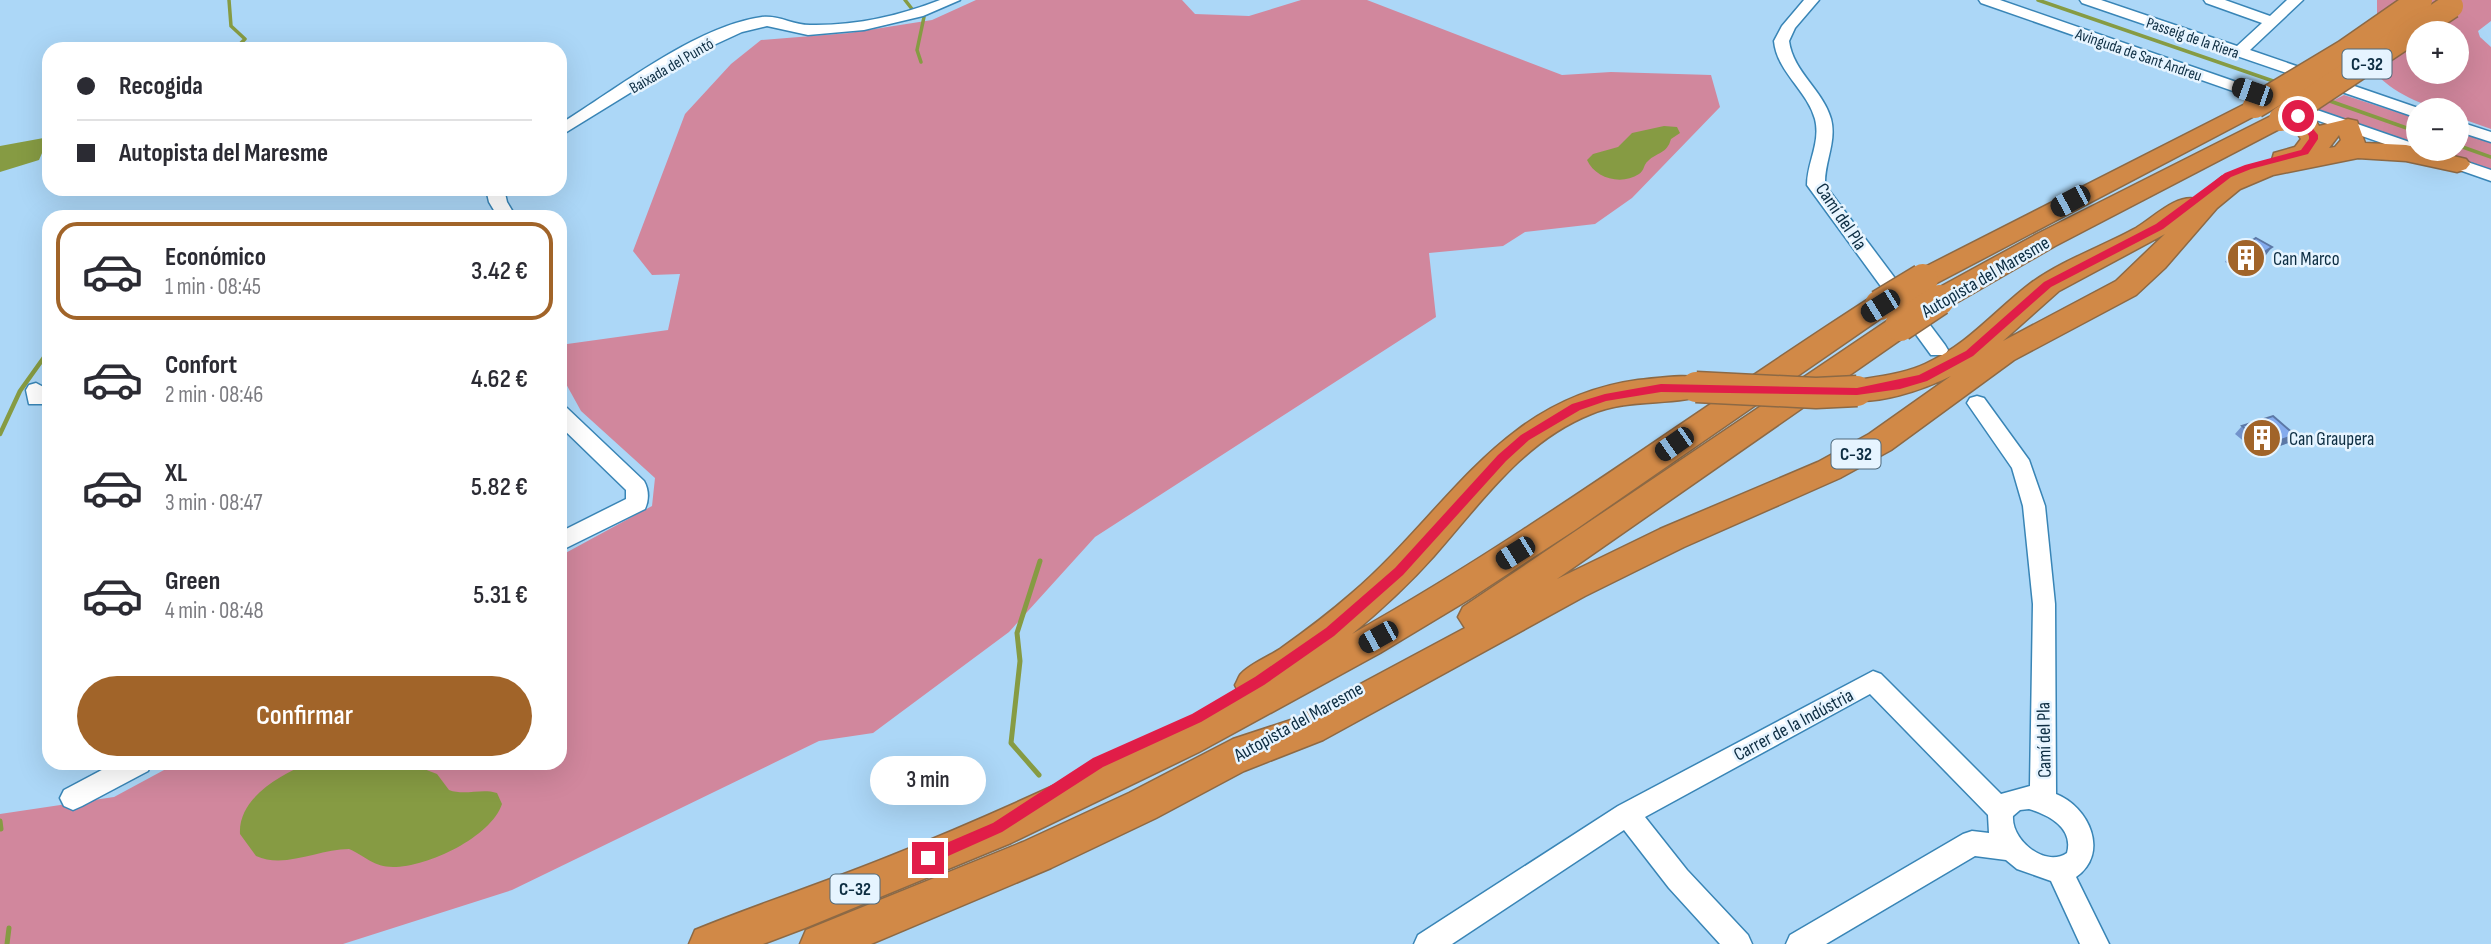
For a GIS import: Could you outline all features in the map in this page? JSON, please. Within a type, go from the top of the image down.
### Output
[{"type":"highway","name":"Autopista del Maresme","points":[[2271,108],[2420,0]]},
{"type":"highway","name":"Autopista del Maresme","points":[[820,944],[981,878],[1151,801],[1229,761],[1377,677],[1508,597],[1786,402],[1890,316],[1931,290],[2046,240],[2454,3]]},
{"type":"highway","points":[[2271,108],[2298,116],[2311,131],[2314,139],[2304,152]]},
{"type":"highway","name":"C-32","points":[[998,828],[1098,762],[1196,718],[1259,681],[1330,632],[1399,571],[1502,458],[1525,438],[1576,407],[1605,398],[1661,388],[1696,387],[1816,393],[1900,385],[1945,368],[1969,354],[2048,285],[2159,227],[2221,180],[2248,167],[2304,152],[2319,145],[2329,130],[2346,139],[2387,150],[2457,164]]},
{"type":"highway","name":"C-32","points":[[1229,761],[1310,729],[1573,586],[1672,538],[1829,470],[1880,442],[2004,352],[2126,288],[2155,262],[2208,202],[2231,183],[2346,139]]},
{"type":"highway","name":"Autopista del Maresme","points":[[709,944],[882,878],[998,828],[1139,763],[1378,637],[1553,528],[1808,351],[1890,316]]},
{"type":"street","name":"Baixada del Puntó","points":[[567,127],[687,52],[755,24],[771,22],[811,30],[873,25],[916,15],[953,0]]},
{"type":"street","name":"Camí del Pla","points":[[1812,0],[1782,35],[1781,46],[1785,57],[1816,102],[1821,114],[1825,131],[1824,149],[1815,173],[1816,184],[1938,350]]},
{"type":"street","name":"Avinguda de Sant Andreu","points":[[1986,0],[2346,139]]},
{"type":"street","name":"Passeig de la Riera","points":[[2087,0],[2406,109]]},
{"type":"street","points":[[2211,0],[2271,21]]},
{"type":"street","points":[[2238,53],[2296,0]]},
{"type":"street","points":[[2469,129],[2491,137]]},
{"type":"street","points":[[2457,164],[2491,176]]},
{"type":"street","name":"Camí del Pla","points":[[1977,404],[2022,466],[2034,506],[2043,604],[2043,800]]},
{"type":"street","points":[[567,420],[637,487],[639,494],[637,503],[567,538]]},
{"type":"street","name":"Carrer de la Indústria","points":[[1427,944],[1627,814],[1873,681],[2001,811]]},
{"type":"street","points":[[73,798],[126,770]]},
{"type":"street","points":[[2018,798],[2043,800],[2070,817],[2082,837],[2080,859],[2072,866],[2060,870],[2036,865],[2013,849],[2004,837],[2000,824],[2001,811],[2008,802],[2018,798]]},
{"type":"street","points":[[1627,814],[1678,879],[1738,944]]},
{"type":"street","points":[[1800,944],[1972,843],[2013,849]]},
{"type":"street","points":[[2060,870],[2079,916],[2095,944]]},
{"type":"shaded area","points":[[976,0],[1182,0],[1195,14],[1249,16],[1301,0],[1367,0],[1562,75],[1611,72],[1711,75],[1720,107],[1632,198],[1595,224],[1525,232],[1503,246],[1429,253],[1436,317],[1095,537],[1009,632],[873,733],[819,741],[512,890],[343,944],[0,944],[0,814],[114,797],[164,770],[567,770],[567,552],[652,506],[655,478],[581,411],[567,386],[567,344],[668,330],[680,274],[652,275],[633,251],[685,114],[731,64],[761,40],[849,33],[932,20]]},
{"type":"shaded area","points":[[2377,0],[2491,0],[2491,21],[2478,31],[2480,37],[2491,47],[2491,129],[2469,121],[2469,98],[2410,98],[2377,75]]},
{"type":"shaded area","points":[[2344,95],[2406,115],[2406,141],[2317,109]]},
{"type":"shaded area","points":[[1664,126],[1677,127],[1680,133],[1632,178],[1617,180],[1602,176],[1587,160],[1593,154],[1618,147],[1632,133]]},
{"type":"shaded area","points":[[2469,136],[2491,143],[2491,171],[2463,161],[2469,161]]},
{"type":"shaded area","points":[[42,138],[39,160],[0,172],[0,146]]},
{"type":"shaded area","points":[[294,770],[427,770],[437,774],[449,790],[497,793],[502,804],[496,816],[472,838],[440,856],[407,866],[380,865],[349,849],[279,860],[256,856],[240,834],[241,821],[253,799]]},
{"type":"building","points":[[2256,238],[2272,247],[2247,263],[2231,254]]},
{"type":"building","points":[[2273,416],[2295,435],[2278,441],[2272,436],[2258,440],[2242,426]]},
{"type":"waterway","points":[[229,0],[231,26],[245,39],[242,42]]},
{"type":"waterway","points":[[905,0],[912,9]]},
{"type":"waterway","points":[[2038,0],[2276,82]]},
{"type":"waterway","points":[[921,62],[917,50],[924,17]]},
{"type":"waterway","points":[[2327,100],[2406,128]]},
{"type":"waterway","points":[[2469,149],[2491,157]]},
{"type":"waterway","points":[[0,434],[20,391],[42,360]]},
{"type":"waterway","points":[[1039,775],[1011,743],[1020,661],[1017,633],[1040,561]]},
{"type":"waterway","points":[[0,821],[1,829]]},
{"type":"waterway","points":[[7,944],[9,928]]},
{"type":"place","name":"Can Marco","points":[[2246,258]]},
{"type":"place","name":"Can Graupera","points":[[2262,438]]},
{"type":"route","points":[[928,858],[998,828],[1098,762],[1196,718],[1259,681],[1330,632],[1399,571],[1502,458],[1550,421],[1576,407],[1605,398],[1661,388],[1728,388],[1816,393],[1881,389],[1923,378],[1969,354],[2048,285],[2159,227],[2228,175],[2304,152],[2314,139],[2308,126],[2298,116]]}]
